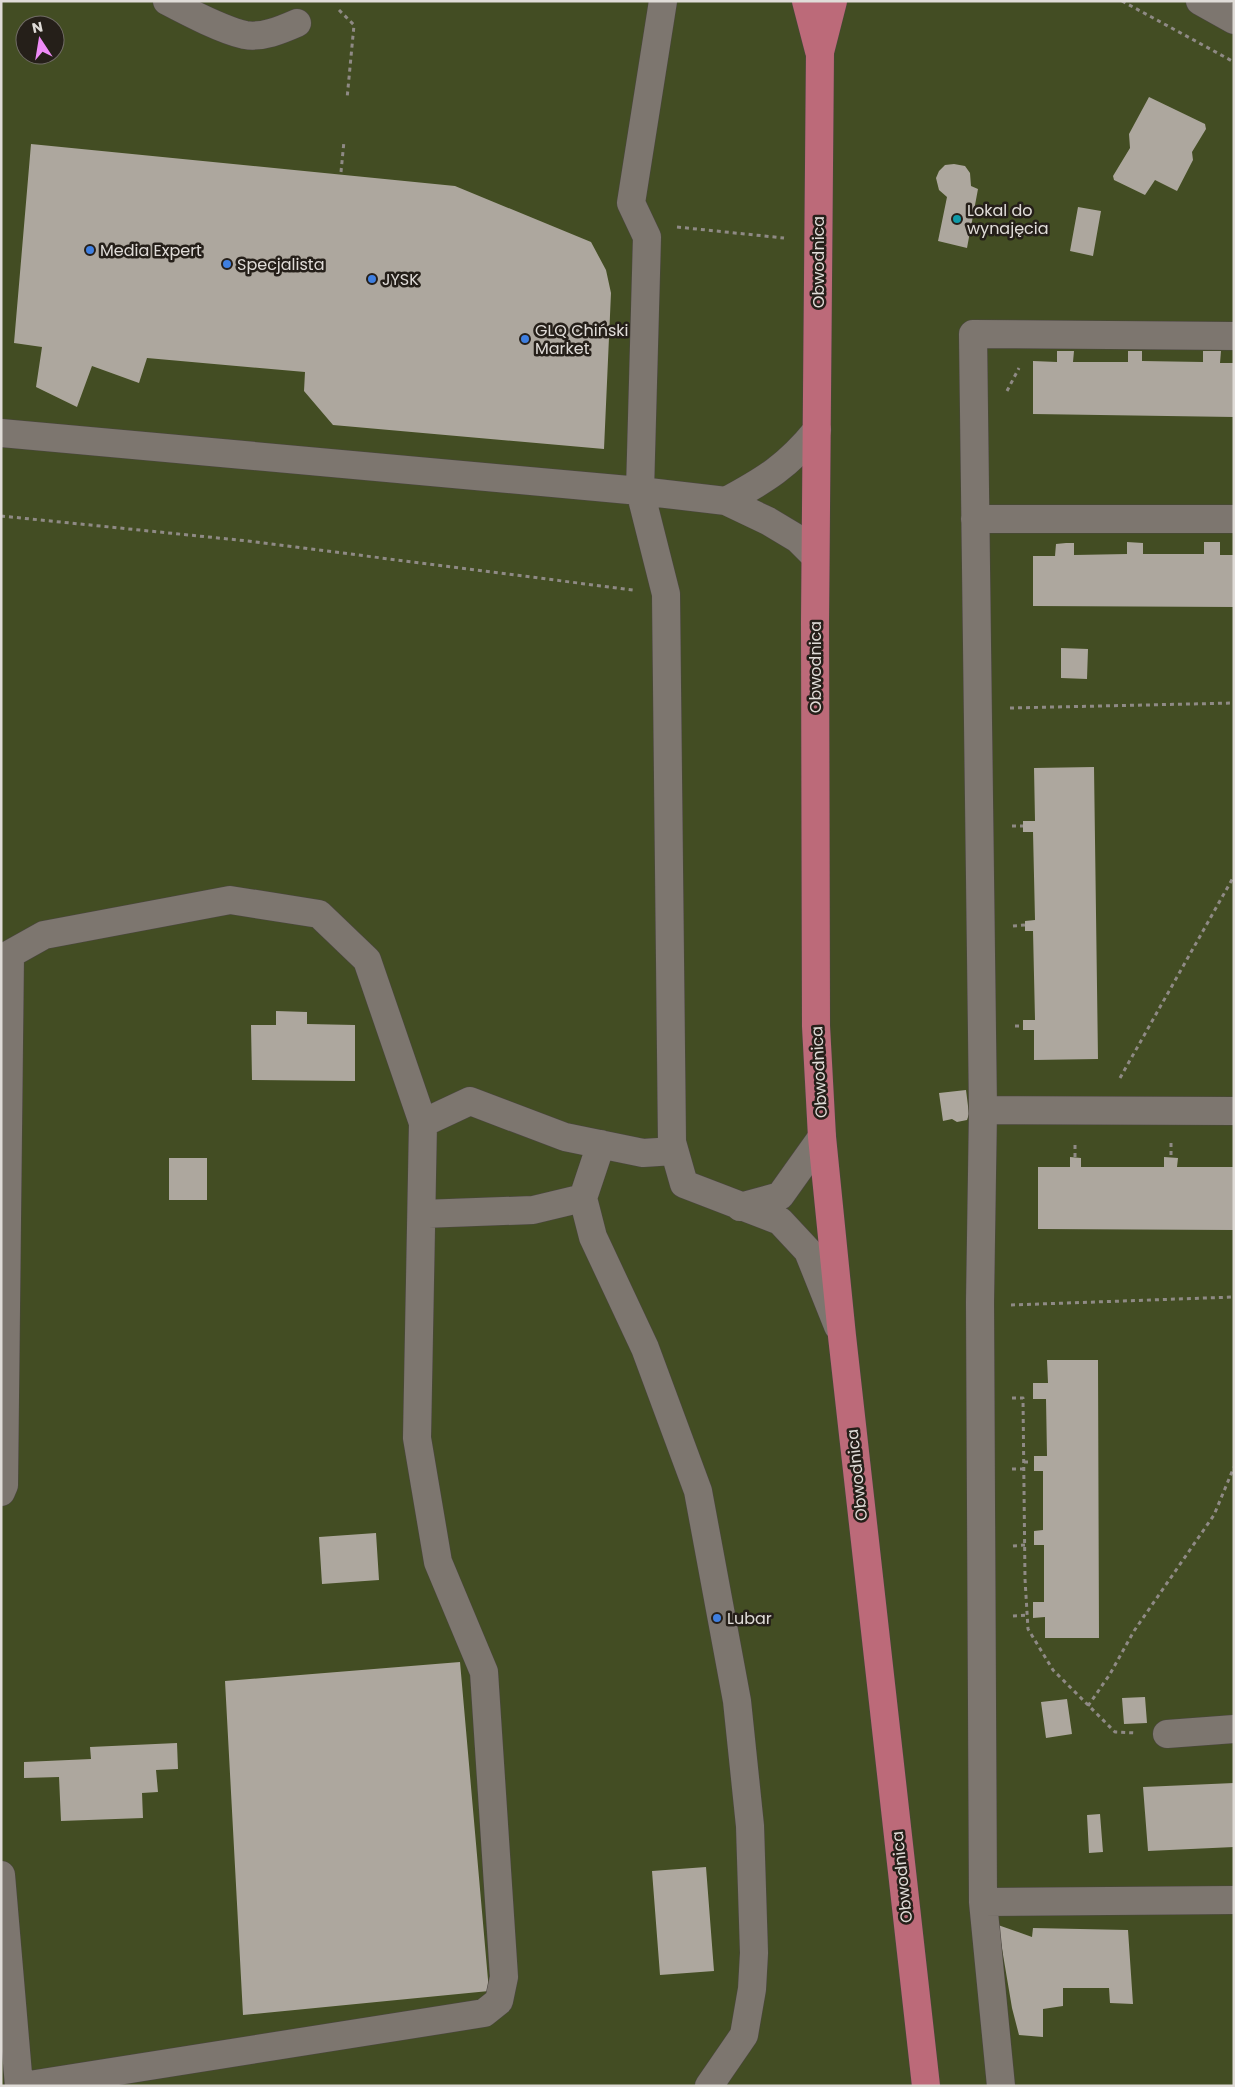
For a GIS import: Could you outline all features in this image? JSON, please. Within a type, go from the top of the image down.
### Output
[{"type":"highway","name":"Obwodnica","points":[[806,1],[820,52]]},
{"type":"highway","name":"Obwodnica","points":[[833,1],[820,52],[815,556],[816,1016],[822,1137],[842,1336],[926,2086]]},
{"type":"street","points":[[167,1],[195,16],[246,35],[275,32],[297,23]]},
{"type":"street","points":[[663,1],[631,203],[647,237],[640,491],[666,594],[672,1142],[684,1184],[780,1221],[808,1251],[842,1336]]},
{"type":"street","points":[[1200,1],[1234,20]]},
{"type":"street","points":[[1001,2086],[983,1902],[980,1306],[983,1110],[973,334],[1234,336]]},
{"type":"street","points":[[726,502],[764,480],[799,452],[817,430]]},
{"type":"street","points":[[1,433],[640,491],[726,502],[768,521],[798,539],[815,556]]},
{"type":"street","points":[[975,519],[1234,520]]},
{"type":"street","points":[[1,1492],[4,1485],[10,954],[44,934],[230,900],[319,914],[367,960],[423,1123],[417,1438],[438,1562],[484,1672],[504,1977],[500,2001],[484,2013],[23,2086]]},
{"type":"street","points":[[423,1123],[470,1101],[565,1137],[643,1153],[674,1151]]},
{"type":"street","points":[[983,1110],[1234,1111]]},
{"type":"street","points":[[740,1207],[780,1196],[822,1137]]},
{"type":"street","points":[[601,1144],[583,1198],[593,1236],[644,1348],[698,1491],[737,1701],[750,1826],[754,1953],[752,1989],[744,2035],[709,2086]]},
{"type":"street","points":[[422,1214],[534,1210],[583,1198]]},
{"type":"street","points":[[1167,1734],[1234,1729]]},
{"type":"street","points":[[1,1875],[19,2086]]},
{"type":"street","points":[[983,1902],[1234,1900]]},
{"type":"path","points":[[1122,1],[1234,62]]},
{"type":"path","points":[[339,10],[354,25],[348,99]]},
{"type":"path","points":[[341,172],[344,141]]},
{"type":"path","points":[[671,226],[784,238]]},
{"type":"path","points":[[1005,395],[1022,363]]},
{"type":"path","points":[[1,516],[248,541],[666,594]]},
{"type":"path","points":[[977,709],[1234,703]]},
{"type":"path","points":[[1102,1109],[1234,876]]},
{"type":"path","points":[[1075,1158],[1076,1133]]},
{"type":"path","points":[[1171,1135],[1171,1158]]},
{"type":"path","points":[[980,1306],[1234,1297]]},
{"type":"path","points":[[1023,1398],[1028,1629],[1053,1670],[1115,1732],[1167,1734]]},
{"type":"path","points":[[1024,1462],[1031,1462]]},
{"type":"path","points":[[1088,1706],[1110,1674],[1134,1631],[1214,1515],[1234,1467]]},
{"type":"path","points":[[1025,1538],[1030,1538]]},
{"type":"green space","points":[[1,1],[1234,1],[1234,2086],[1,2086]]},
{"type":"building","points":[[1149,97],[1205,124],[1206,129],[1192,152],[1193,160],[1177,191],[1155,180],[1145,195],[1114,180],[1113,176],[1130,148],[1129,134]]},
{"type":"building","points":[[31,144],[455,186],[591,242],[606,270],[611,293],[604,449],[333,425],[304,391],[305,372],[147,358],[139,383],[92,366],[77,407],[36,387],[42,347],[14,343]]},
{"type":"building","name":"Lokal do wynajęcia","points":[[945,165],[965,166],[970,173],[971,186],[978,189],[967,248],[938,241],[947,197],[939,190],[936,178],[939,171]]},
{"type":"building","points":[[1078,207],[1101,211],[1093,256],[1070,251]]},
{"type":"building","points":[[1057,351],[1074,351],[1073,362],[1128,362],[1128,351],[1142,351],[1142,361],[1203,362],[1203,351],[1221,351],[1220,363],[1234,363],[1234,417],[1033,414],[1033,361],[1057,362]]},
{"type":"building","points":[[1127,542],[1143,543],[1143,554],[1204,554],[1204,542],[1220,542],[1220,555],[1234,555],[1234,607],[1033,606],[1033,556],[1055,556],[1056,544],[1066,543],[1074,543],[1074,555],[1127,554]]},
{"type":"building","points":[[1061,648],[1088,649],[1087,679],[1061,678]]},
{"type":"building","points":[[1094,767],[1098,1059],[1034,1060],[1034,1030],[1023,1030],[1023,1020],[1035,1020],[1033,931],[1025,931],[1025,921],[1035,920],[1033,832],[1023,832],[1023,821],[1035,821],[1034,768]]},
{"type":"building","points":[[276,1011],[307,1012],[307,1024],[355,1025],[355,1081],[252,1080],[251,1025],[276,1025]]},
{"type":"building","points":[[966,1090],[969,1114],[967,1120],[957,1122],[952,1119],[943,1121],[939,1093]]},
{"type":"building","points":[[1070,1157],[1081,1158],[1081,1167],[1164,1167],[1164,1157],[1178,1158],[1177,1167],[1234,1167],[1234,1230],[1038,1229],[1038,1167],[1070,1167]]},
{"type":"building","points":[[169,1158],[207,1158],[207,1200],[169,1200]]},
{"type":"building","points":[[1047,1360],[1098,1360],[1099,1638],[1045,1638],[1045,1617],[1033,1618],[1033,1602],[1044,1602],[1044,1545],[1034,1545],[1034,1531],[1043,1530],[1043,1471],[1034,1471],[1034,1456],[1047,1456],[1046,1399],[1033,1399],[1033,1383],[1048,1383]]},
{"type":"building","points":[[376,1533],[379,1580],[322,1584],[319,1537]]},
{"type":"building","points":[[460,1662],[489,1991],[243,2015],[225,1681]]},
{"type":"building","points":[[1145,1697],[1147,1723],[1124,1724],[1122,1698]]},
{"type":"building","points":[[1067,1699],[1072,1734],[1046,1738],[1041,1702]]},
{"type":"building","points":[[177,1743],[178,1769],[156,1770],[158,1792],[142,1793],[143,1818],[61,1821],[59,1777],[24,1778],[24,1762],[91,1759],[90,1747]]},
{"type":"building","points":[[1234,1783],[1234,1847],[1148,1851],[1143,1787]]},
{"type":"building","points":[[1100,1814],[1103,1852],[1089,1853],[1087,1815]]},
{"type":"building","points":[[706,1867],[714,1971],[660,1975],[652,1871]]},
{"type":"building","points":[[998,1925],[1032,1937],[1033,1928],[1128,1930],[1133,2004],[1110,2003],[1109,1988],[1063,1988],[1063,2006],[1043,2009],[1043,2037],[1019,2035],[1012,2008]]},
{"type":"place","name":"Lokal do wynajęcia","points":[[957,219]]},
{"type":"place","name":"Media Expert","points":[[90,250]]},
{"type":"place","name":"Specjalista","points":[[227,264]]},
{"type":"place","name":"JYSK","points":[[372,279]]},
{"type":"place","name":"GLQ Chiński Market","points":[[525,339]]},
{"type":"place","name":"Lubar","points":[[717,1618]]}]
